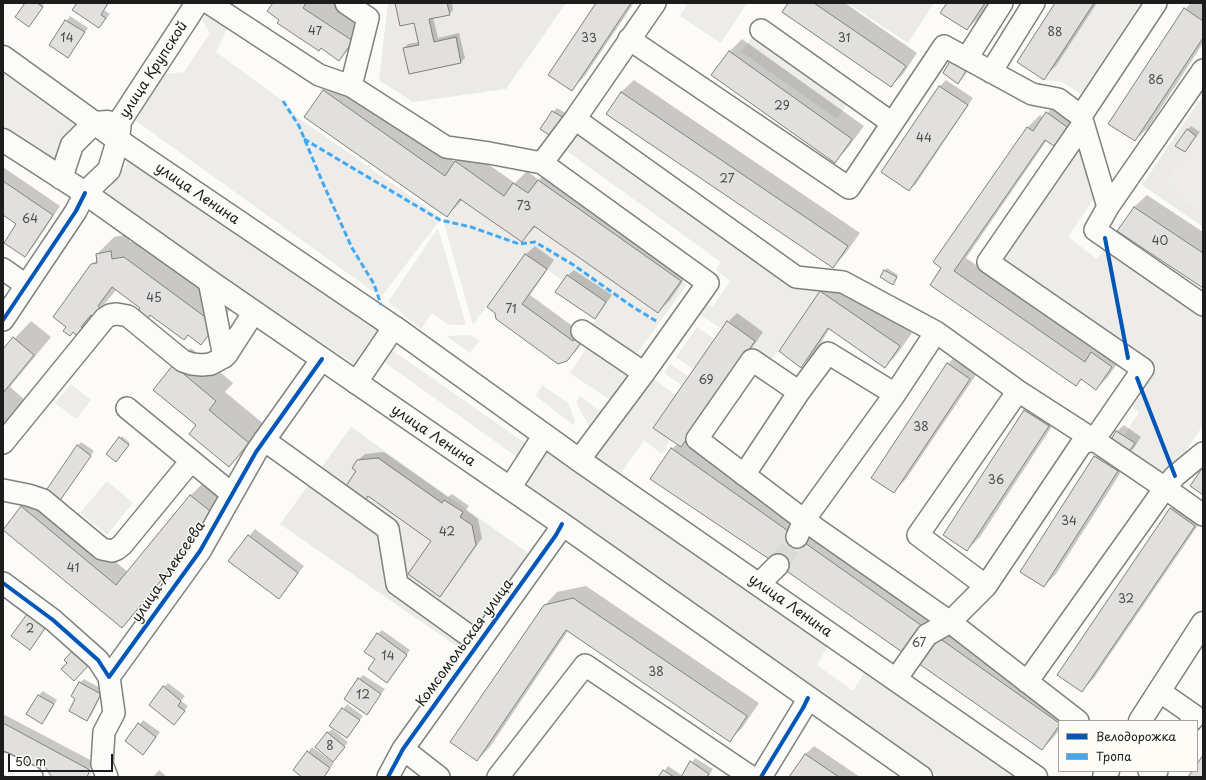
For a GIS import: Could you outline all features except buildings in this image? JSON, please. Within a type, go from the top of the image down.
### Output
[{"type":"main road","name":"улица Крупской","points":[[85,193],[109,170],[119,131],[198,3]]},
{"type":"main road","name":"улица Ленина","points":[[3,57],[94,123],[119,131],[579,460],[1036,777]]},
{"type":"main road","points":[[62,178],[72,145],[94,123]]},
{"type":"main road","name":"улица Ленина","points":[[3,140],[85,193],[209,281],[562,524],[920,777]]},
{"type":"main road","points":[[1141,720],[1203,624]]},
{"type":"street","points":[[209,3],[319,74],[351,86],[446,147],[542,163],[708,283],[644,373],[579,460]]},
{"type":"street","points":[[346,3],[368,18],[351,86]]},
{"type":"street","points":[[542,163],[575,119],[655,3]]},
{"type":"street","points":[[967,58],[1002,3]]},
{"type":"street","points":[[991,72],[1034,3]]},
{"type":"street","points":[[896,679],[927,635],[950,622],[986,586],[1082,443],[1094,440],[1143,369],[988,262],[1082,120],[1156,3]]},
{"type":"street","points":[[761,30],[892,123]]},
{"type":"street","points":[[629,39],[849,188],[944,46],[1032,94],[1058,99],[1082,120],[1108,207]]},
{"type":"street","points":[[1203,70],[1108,207],[1095,230],[1203,305]]},
{"type":"street","points":[[575,119],[796,277],[843,282],[936,332],[1018,390],[1203,515]]},
{"type":"street","name":"улица Крупской","points":[[3,320],[76,211],[85,193]]},
{"type":"street","points":[[3,269],[26,285]]},
{"type":"street","points":[[209,281],[224,357]]},
{"type":"street","points":[[3,443],[105,318],[110,315],[117,314],[128,316],[183,361],[202,365],[211,364],[224,357],[254,312]]},
{"type":"street","points":[[356,383],[394,327]]},
{"type":"street","points":[[582,331],[644,373]]},
{"type":"street","points":[[800,529],[896,394],[936,332]]},
{"type":"street","points":[[744,475],[799,392],[828,354],[896,394]]},
{"type":"street","name":"улица Алексеева","points":[[109,677],[200,551],[264,440],[322,359]]},
{"type":"street","points":[[799,392],[752,360],[697,439],[744,475],[800,529],[950,622],[1077,720]]},
{"type":"street","points":[[986,586],[918,535],[1018,390]]},
{"type":"street","points":[[126,408],[232,494]]},
{"type":"street","points":[[510,488],[544,435]]},
{"type":"street","points":[[264,440],[388,529],[397,584],[479,643]]},
{"type":"street","points":[[1027,682],[1165,488],[1175,476],[1203,453]]},
{"type":"street","points":[[3,490],[28,495],[43,500],[102,549],[112,551],[122,545],[191,461]]},
{"type":"street","name":"Комсомольская улица","points":[[388,777],[403,748],[556,535],[562,524]]},
{"type":"street","points":[[759,584],[778,565]]},
{"type":"street","points":[[3,583],[63,628],[98,660],[109,677],[114,713],[104,732],[102,764],[107,777]]},
{"type":"street","points":[[498,777],[585,665],[751,777]]},
{"type":"street","points":[[1159,691],[1195,716],[1193,720]]},
{"type":"street","points":[[761,777],[808,698]]},
{"type":"street","points":[[403,748],[439,777]]},
{"type":"street","points":[[3,763],[32,777]]},
{"type":"shaded area","points":[[388,3],[566,3],[506,89],[413,102],[379,80]]},
{"type":"shaded area","points":[[688,3],[747,3],[721,43],[680,16]]},
{"type":"shaded area","points":[[847,3],[934,3],[908,43]]},
{"type":"shaded area","points":[[1094,3],[1141,3],[1081,94],[1062,82],[1044,80]]},
{"type":"shaded area","points":[[207,13],[228,27],[216,52],[283,101],[296,116],[439,216],[440,220],[381,297],[136,121],[165,74],[184,72],[210,33],[202,20]]},
{"type":"shaded area","points":[[752,37],[779,56],[788,43],[857,90],[837,119],[741,52]]},
{"type":"shaded area","points":[[3,71],[79,125],[50,164],[3,132]]},
{"type":"shaded area","points":[[1203,95],[1203,227],[1142,185]]},
{"type":"shaded area","points":[[573,127],[820,291],[769,363],[749,350],[755,341],[728,321],[722,329],[704,317],[688,311],[701,299],[712,307],[730,281],[716,270],[721,262],[561,147]]},
{"type":"shaded area","points":[[1203,135],[1203,214],[1170,193],[1168,176],[1196,136]]},
{"type":"shaded area","points":[[1079,142],[1095,197],[1068,237],[1097,259],[1104,248],[1203,317],[1203,425],[1169,477],[1127,455],[1135,443],[1124,435],[1139,412],[1132,407],[1156,368],[1003,260]]},
{"type":"shaded area","points":[[129,161],[382,327],[375,345],[354,364],[104,196]]},
{"type":"shaded area","points":[[460,199],[522,242],[534,226],[658,313],[681,281],[687,285],[638,352],[628,353],[585,336],[606,302],[567,275],[563,281],[525,254],[473,325],[444,223]]},
{"type":"shaded area","points":[[438,228],[466,325],[449,325],[432,313],[421,329],[388,302]]},
{"type":"shaded area","points":[[697,327],[715,339],[693,369],[676,357]]},
{"type":"shaded area","points":[[470,335],[479,341],[470,353],[446,336]]},
{"type":"shaded area","points":[[590,343],[625,368],[627,377],[610,400],[570,373]]},
{"type":"shaded area","points":[[392,350],[528,445],[520,459],[384,362]]},
{"type":"shaded area","points":[[670,364],[688,376],[682,385],[664,373]]},
{"type":"shaded area","points":[[648,375],[676,395],[653,427],[670,440],[662,454],[644,440],[617,479],[590,459]]},
{"type":"shaded area","points":[[71,384],[91,400],[76,419],[55,403]]},
{"type":"shaded area","points":[[542,385],[568,403],[575,421],[573,425],[536,396]]},
{"type":"shaded area","points":[[580,396],[602,412],[591,430],[576,402]]},
{"type":"shaded area","points":[[351,427],[531,555],[462,650],[280,524]]},
{"type":"shaded area","points":[[552,449],[829,643],[817,665],[853,691],[866,670],[1018,777],[939,777],[528,489],[527,477],[536,462]]},
{"type":"shaded area","points":[[107,481],[133,503],[107,535],[80,513]]},
{"type":"tunnel","points":[[778,565],[797,537]]},
{"type":"marked path","points":[[283,101],[299,126],[352,248],[374,284],[381,305]]},
{"type":"marked path","points":[[304,139],[440,220],[471,227],[519,244],[535,242],[572,264],[633,307],[656,321]]},
{"type":"cycle path","points":[[3,320],[76,211],[85,193]]},
{"type":"cycle path","points":[[1105,238],[1128,358]]},
{"type":"cycle path","points":[[3,583],[53,620],[98,660],[109,677],[200,551],[256,452],[322,359]]},
{"type":"cycle path","points":[[1137,378],[1175,476]]},
{"type":"cycle path","points":[[388,777],[403,749],[556,535],[562,524]]},
{"type":"cycle path","points":[[761,777],[808,698]]}]
